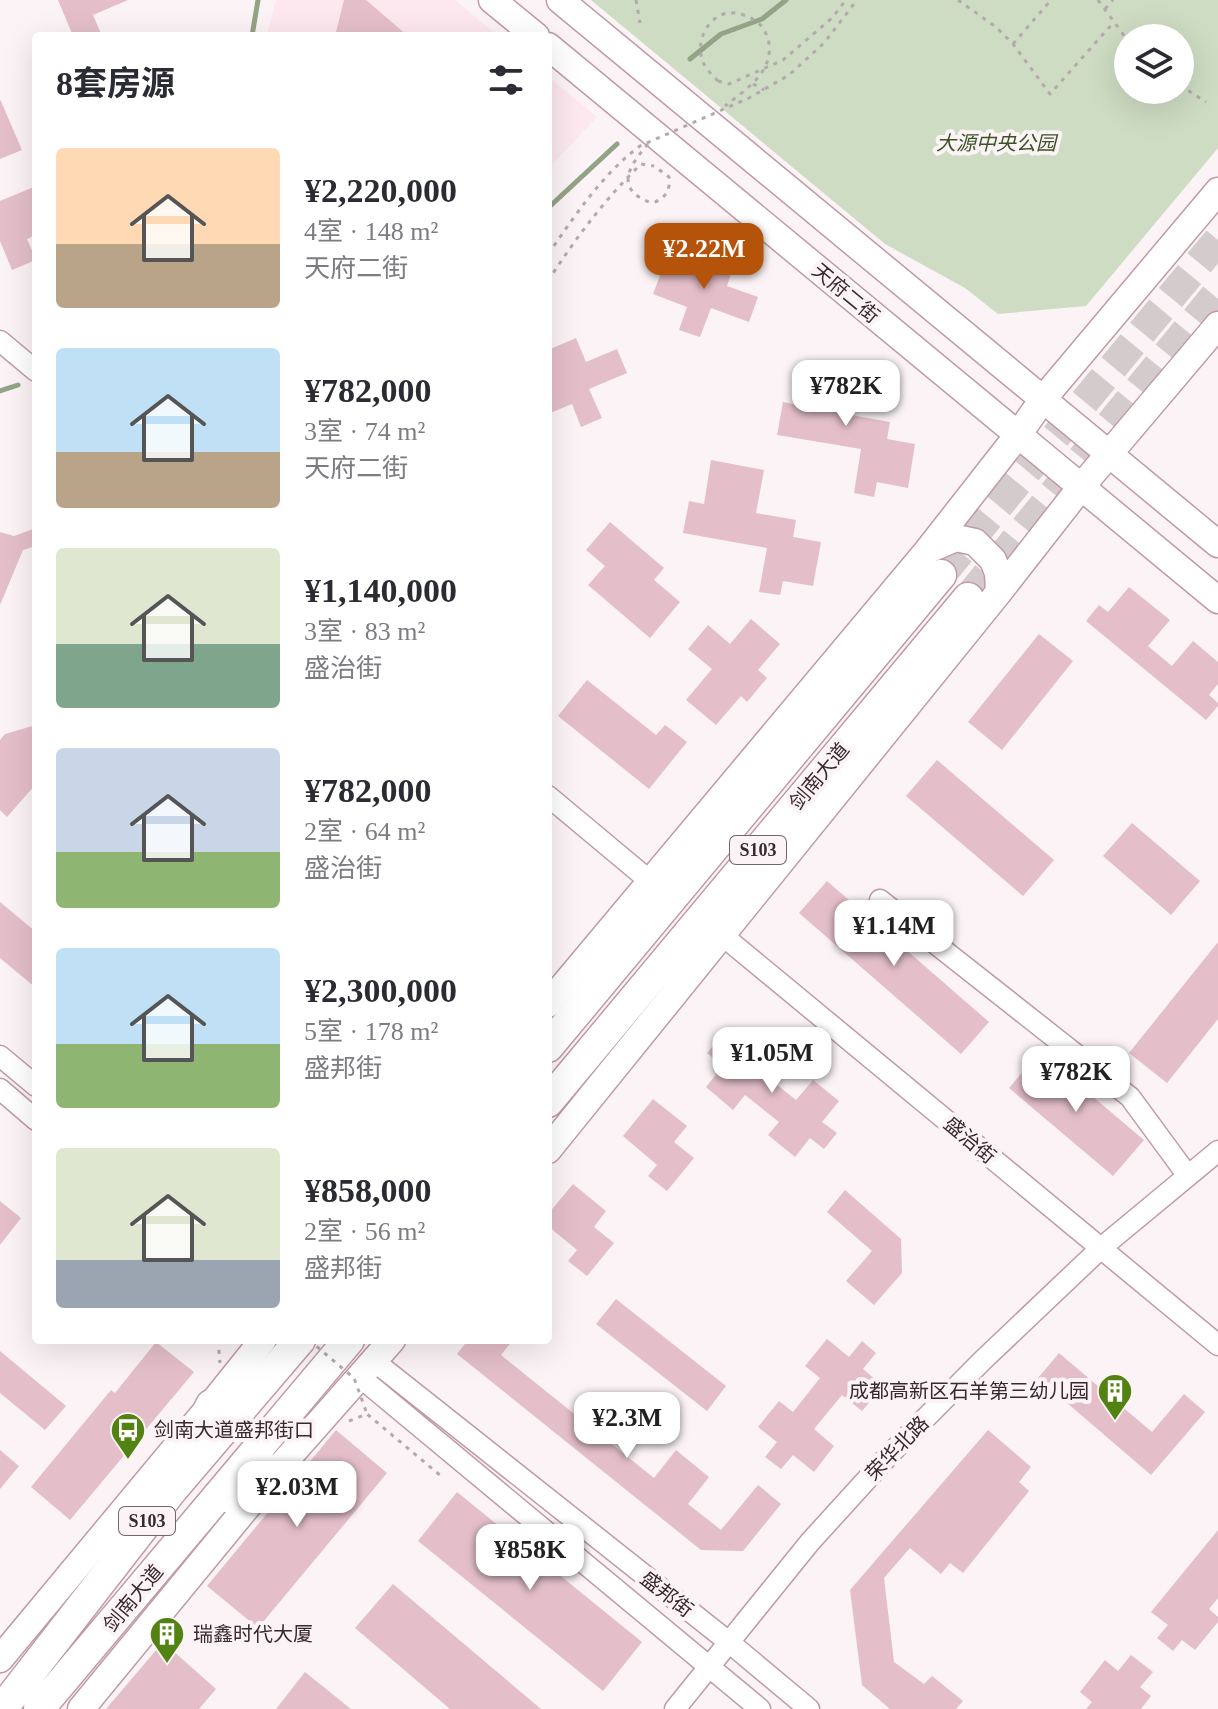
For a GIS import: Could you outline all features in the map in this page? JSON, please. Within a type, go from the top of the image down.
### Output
[{"type":"highway","name":"剑南大道","points":[[552,1042],[935,562]]},
{"type":"highway","name":"剑南大道","points":[[552,1097],[968,598]]},
{"type":"highway","name":"剑南大道","points":[[2,1709],[172,1490],[297,1344]]},
{"type":"highway","name":"剑南大道","points":[[39,1709],[346,1344]]},
{"type":"highway","points":[[172,1490],[211,1405]]},
{"type":"highway","points":[[212,1506],[279,1468]]},
{"type":"main road","points":[[492,0],[531,32]]},
{"type":"main road","points":[[560,0],[1218,544]]},
{"type":"main road","name":"天府二街","points":[[552,49],[1218,600]]},
{"type":"main road","points":[[935,562],[1043,399],[1218,191]]},
{"type":"main road","points":[[552,1145],[1081,487],[1218,325]]},
{"type":"main road","points":[[552,999],[651,882],[956,538],[975,542],[993,560],[998,573],[999,592]]},
{"type":"main road","points":[[0,1659],[260,1344]]},
{"type":"main road","points":[[81,1709],[279,1468],[389,1344]]},
{"type":"street","points":[[0,341],[32,368]]},
{"type":"street","points":[[552,799],[651,882]]},
{"type":"street","points":[[880,900],[1130,1097],[1188,1176]]},
{"type":"street","name":"盛治街","points":[[722,935],[1218,1345]]},
{"type":"street","points":[[0,1056],[32,1083]]},
{"type":"street","points":[[0,1089],[32,1117]]},
{"type":"street","name":"荣华北路","points":[[675,1709],[810,1542],[890,1454],[1101,1248],[1218,1151]]},
{"type":"street","name":"盛邦街","points":[[367,1369],[730,1643],[809,1709]]},
{"type":"street","name":"盛邦街","points":[[367,1369],[760,1709]]},
{"type":"path","points":[[636,0],[640,23]]},
{"type":"path","points":[[723,109],[759,77],[769,57],[767,36],[763,27],[743,15],[723,14],[712,21],[701,39],[702,61],[718,81],[729,84],[783,60],[832,18],[846,0]]},
{"type":"path","points":[[552,248],[586,199],[627,156],[640,146],[764,90],[789,75],[813,54],[857,0]]},
{"type":"path","points":[[1013,44],[1051,0]]},
{"type":"path","points":[[962,1],[1013,44],[1050,94],[1114,22],[1098,0]]},
{"type":"path","points":[[1105,9],[1113,0]]},
{"type":"path","points":[[753,84],[764,90]]},
{"type":"path","points":[[1194,94],[1206,102]]},
{"type":"path","points":[[552,275],[575,239],[617,188],[628,177],[641,164],[654,166],[669,177],[667,194],[652,203],[634,194],[628,183],[628,177],[628,171],[650,142]]},
{"type":"path","points":[[218,1344],[220,1363]]},
{"type":"path","points":[[314,1344],[354,1378],[367,1414],[441,1476]]},
{"type":"shaded area","points":[[276,0],[455,0],[493,32],[268,32]]},
{"type":"shaded area","points":[[552,80],[597,117],[552,165]]},
{"type":"green space","name":"大源中央公园","points":[[591,0],[1218,0],[1218,148],[1086,306],[998,314],[965,288],[885,244]]},
{"type":"building","points":[[58,0],[128,0],[93,15],[100,32],[71,32]]},
{"type":"building","points":[[344,0],[366,0],[403,32],[336,32]]},
{"type":"building","points":[[0,99],[22,150],[0,159]]},
{"type":"building","points":[[32,188],[32,237],[27,239],[32,262],[12,270],[0,241],[0,201]]},
{"type":"building","points":[[695,247],[735,262],[727,286],[758,297],[749,322],[711,308],[700,337],[679,330],[687,307],[653,294],[664,265],[685,273]]},
{"type":"building","points":[[576,338],[586,362],[617,349],[627,373],[589,389],[602,418],[581,427],[572,404],[552,412],[552,348]]},
{"type":"building","points":[[805,362],[858,371],[851,415],[890,422],[887,439],[915,444],[908,488],[877,482],[874,497],[854,493],[861,449],[777,435],[783,402],[798,405]]},
{"type":"building","points":[[711,460],[764,470],[756,513],[796,520],[793,537],[821,542],[813,586],[783,581],[780,595],[759,592],[767,548],[683,533],[689,501],[704,504]]},
{"type":"building","points":[[610,522],[664,568],[654,580],[680,602],[650,638],[588,585],[605,566],[586,550]]},
{"type":"building","points":[[32,529],[32,547],[23,550],[0,605],[0,532],[14,536]]},
{"type":"building","points":[[1129,587],[1170,620],[1148,646],[1172,666],[1193,641],[1218,662],[1218,684],[1209,695],[1218,706],[1206,720],[1086,621],[1099,605],[1108,612]]},
{"type":"building","points":[[751,619],[780,644],[758,670],[767,678],[747,702],[741,696],[716,725],[686,700],[712,669],[688,649],[708,625],[730,644]]},
{"type":"building","points":[[1039,634],[1073,661],[1002,750],[968,722]]},
{"type":"building","points":[[587,680],[656,735],[665,725],[687,742],[649,789],[558,716]]},
{"type":"building","points":[[32,726],[32,789],[7,817],[0,810],[0,740],[5,734]]},
{"type":"building","points":[[937,760],[1054,860],[1023,896],[906,796]]},
{"type":"building","points":[[1132,823],[1200,881],[1171,915],[1103,856]]},
{"type":"building","points":[[827,881],[989,1022],[961,1054],[799,913]]},
{"type":"building","points":[[0,902],[32,929],[32,985],[0,958]]},
{"type":"building","points":[[1218,942],[1218,1019],[1167,1083],[1129,1053]]},
{"type":"building","points":[[752,1032],[778,1053],[762,1073],[796,1100],[813,1080],[839,1101],[822,1122],[837,1133],[824,1149],[810,1138],[795,1157],[768,1135],[779,1122],[745,1095],[733,1110],[706,1087],[723,1066],[707,1053],[719,1039],[736,1052]]},
{"type":"building","points":[[1040,1052],[1144,1140],[1113,1176],[1009,1088]]},
{"type":"building","points":[[653,1099],[687,1126],[674,1142],[694,1158],[667,1191],[648,1176],[657,1165],[623,1136]]},
{"type":"building","points":[[573,1184],[606,1211],[594,1227],[614,1243],[587,1276],[568,1261],[577,1250],[552,1229],[552,1209]]},
{"type":"building","points":[[845,1190],[901,1239],[902,1273],[874,1305],[846,1281],[872,1251],[827,1212]]},
{"type":"building","points":[[0,1201],[21,1218],[0,1245]]},
{"type":"building","points":[[616,1299],[726,1386],[707,1411],[596,1324]]},
{"type":"building","points":[[827,1339],[849,1357],[862,1341],[876,1353],[863,1369],[883,1386],[862,1411],[842,1395],[814,1429],[834,1446],[814,1472],[793,1455],[781,1469],[765,1457],[777,1442],[758,1427],[779,1401],[793,1412],[820,1378],[805,1366]]},
{"type":"building","points":[[154,1344],[194,1372],[70,1520],[31,1487],[111,1390],[115,1393]]},
{"type":"building","points":[[465,1344],[510,1344],[501,1355],[654,1478],[676,1450],[709,1477],[688,1504],[721,1530],[758,1485],[781,1504],[743,1551],[701,1550],[457,1354]]},
{"type":"building","points":[[0,1351],[66,1406],[45,1430],[0,1393]]},
{"type":"building","name":"成都高新区石羊第三幼儿园","points":[[1059,1353],[1152,1432],[1184,1394],[1205,1412],[1151,1475],[1038,1378]]},
{"type":"building","points":[[336,1430],[387,1473],[258,1628],[207,1586]]},
{"type":"building","points":[[988,1430],[1031,1467],[1019,1482],[1029,1491],[963,1573],[950,1563],[941,1574],[910,1548],[884,1578],[894,1662],[924,1684],[932,1676],[963,1701],[956,1709],[890,1709],[862,1685],[850,1590]]},
{"type":"building","points":[[0,1450],[19,1466],[0,1489]]},
{"type":"building","points":[[457,1492],[642,1642],[603,1691],[418,1541]]},
{"type":"building","points":[[1218,1530],[1218,1598],[1209,1609],[1218,1617],[1218,1622],[1195,1650],[1182,1640],[1173,1651],[1157,1638],[1168,1625],[1151,1612]]},
{"type":"building","points":[[393,1584],[541,1709],[450,1709],[355,1628]]},
{"type":"building","name":"瑞鑫时代大厦","points":[[163,1642],[216,1689],[199,1709],[106,1709]]},
{"type":"building","points":[[1131,1655],[1153,1672],[1140,1687],[1151,1696],[1141,1709],[1086,1709],[1092,1702],[1080,1692],[1105,1660],[1118,1671]]},
{"type":"building","points":[[305,1672],[351,1709],[276,1709]]},
{"type":"waterway","points":[[253,32],[258,0]]},
{"type":"waterway","points":[[690,59],[721,34],[762,19],[786,0]]},
{"type":"waterway","points":[[552,204],[617,144]]},
{"type":"waterway","points":[[0,391],[18,385]]},
{"type":"tunnel","points":[[941,575],[1218,240]]},
{"type":"tunnel","points":[[968,598],[1218,292]]},
{"type":"place","name":"成都高新区石羊第三幼儿园","points":[[1115,1422]]},
{"type":"place","name":"剑南大道盛邦街口","points":[[128,1461]]},
{"type":"place","name":"瑞鑫时代大厦","points":[[167,1665]]}]
